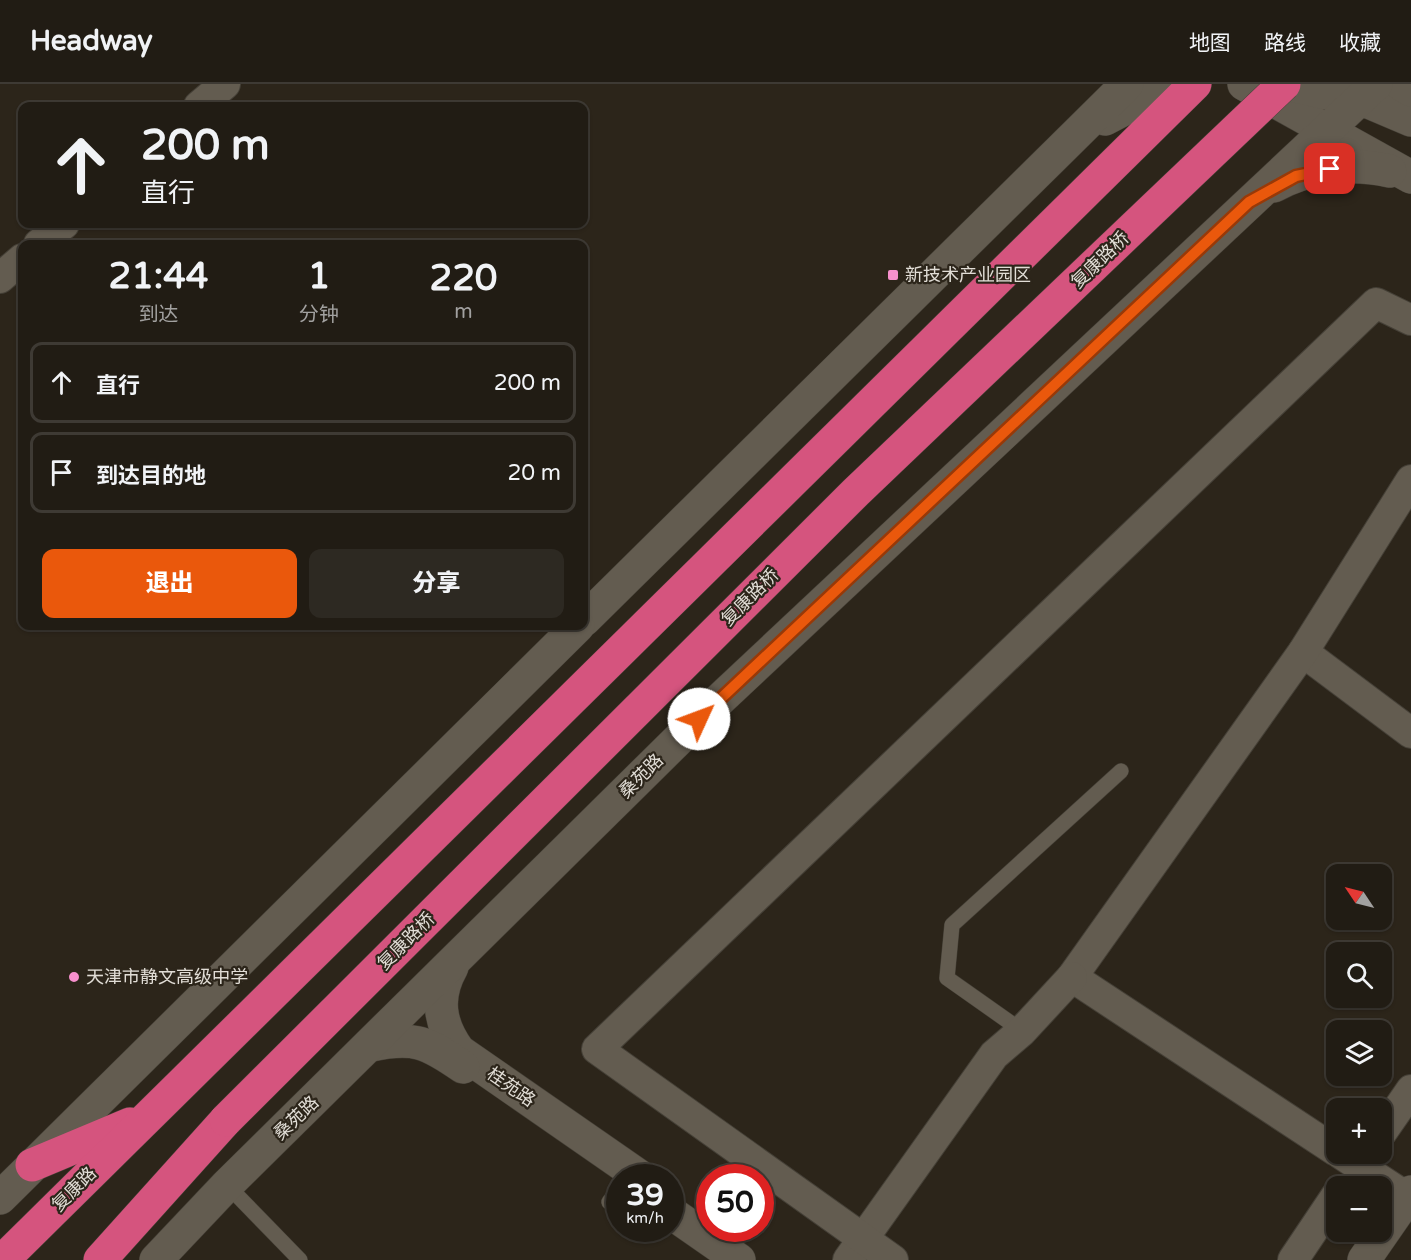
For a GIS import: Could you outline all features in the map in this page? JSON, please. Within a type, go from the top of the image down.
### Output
[{"type":"highway","name":"复康路","points":[[3,1260],[1195,84]]},
{"type":"highway","name":"复康路桥","points":[[190,1162],[226,1120],[856,492],[1285,84]]},
{"type":"highway","points":[[32,1165],[146,1118]]},
{"type":"highway","points":[[100,1260],[190,1162]]},
{"type":"main road","points":[[588,616],[1127,84]]},
{"type":"main road","points":[[1072,138],[1143,99],[1179,84]]},
{"type":"main road","points":[[1244,84],[1409,176]]},
{"type":"main road","points":[[1285,84],[1362,89],[1411,120]]},
{"type":"main road","points":[[1401,84],[1411,90]]},
{"type":"main road","points":[[1362,89],[1387,148],[1409,176]]},
{"type":"main road","name":"桑苑路","points":[[160,1255],[227,1185],[699,719],[1326,130],[1362,89]]},
{"type":"main road","points":[[1249,202],[1277,184],[1311,171],[1371,167],[1409,176]]},
{"type":"main road","points":[[0,1198],[574,630]]},
{"type":"main road","name":"桂苑路","points":[[454,962],[445,980],[440,1009],[448,1036],[459,1051],[606,1167]]},
{"type":"main road","name":"桂苑路","points":[[371,1045],[405,1040],[421,1041],[434,1047],[606,1169]]},
{"type":"main road","points":[[160,1255],[190,1162]]},
{"type":"main road","points":[[1364,1260],[1410,1201]]},
{"type":"main road","points":[[1378,1260],[1410,1201]]},
{"type":"main road","points":[[684,1222],[739,1260]]},
{"type":"main road","points":[[736,1242],[761,1260]]},
{"type":"street","points":[[204,102],[225,84]]},
{"type":"street","points":[[44,240],[59,228]]},
{"type":"street","points":[[0,278],[18,262]]},
{"type":"street","points":[[893,1260],[856,1250],[597,1049],[1376,303],[1411,320]]},
{"type":"street","points":[[856,1250],[994,1055],[1022,1031],[1072,977],[1303,652],[1411,480]]},
{"type":"street","points":[[1303,652],[1411,733]]},
{"type":"street","points":[[1072,977],[1326,1147]]},
{"type":"street","points":[[1392,1118],[1411,1090]]},
{"type":"street","points":[[1352,1164],[1410,1201]]},
{"type":"street","points":[[1293,1260],[1326,1211]]},
{"type":"lane","points":[[1022,1031],[947,978],[952,925],[1121,771]]},
{"type":"lane","points":[[227,1185],[300,1260]]},
{"type":"place","name":"新技术产业园区","points":[[893,275]]},
{"type":"place","name":"天津市静文高级中学","points":[[74,977]]},
{"type":"route","points":[[699,719],[1249,202],[1277,184],[1296,176],[1311,171],[1330,169]]}]
